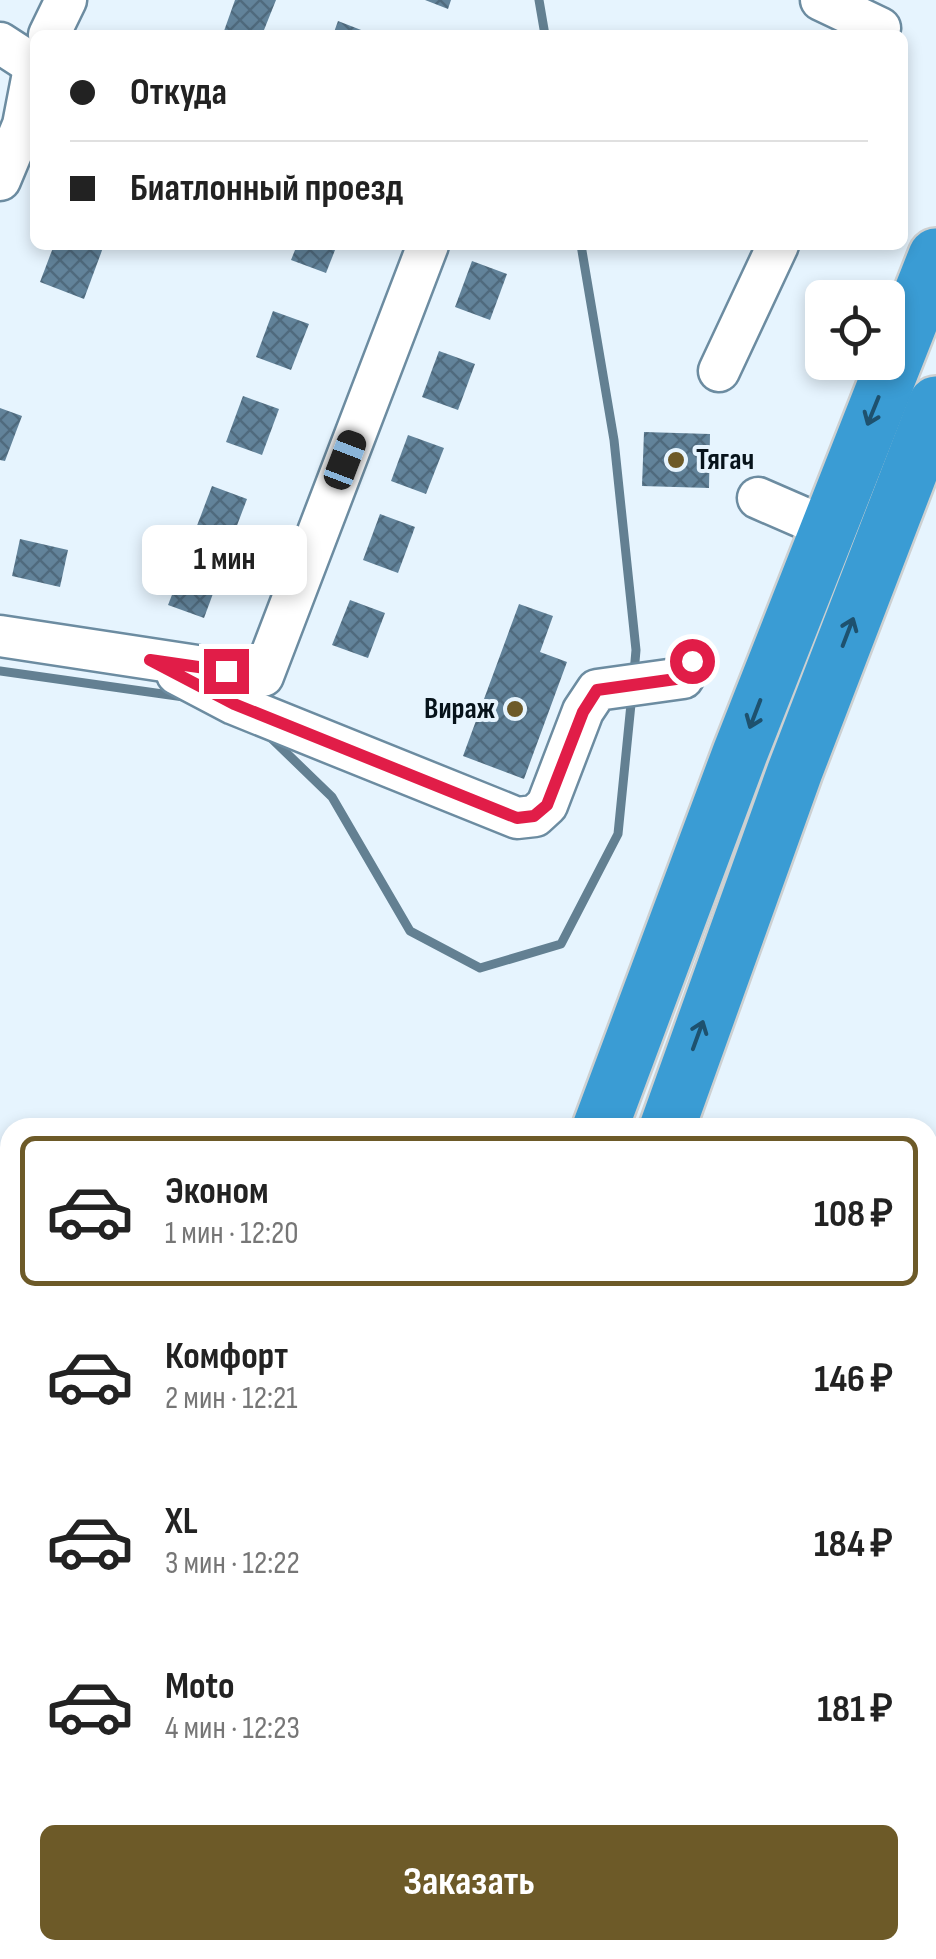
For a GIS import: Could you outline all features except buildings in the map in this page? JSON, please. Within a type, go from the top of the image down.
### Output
[{"type":"highway","points":[[600,1118],[936,256]]},
{"type":"highway","points":[[670,1118],[936,404]]},
{"type":"street","points":[[51,30],[66,0]]},
{"type":"street","points":[[821,0],[883,21]]},
{"type":"street","points":[[0,42],[30,61]]},
{"type":"street","points":[[0,180],[22,125],[30,84]]},
{"type":"street","points":[[0,636],[263,676],[426,250]]},
{"type":"street","points":[[719,372],[776,250]]},
{"type":"street","points":[[758,498],[827,528]]},
{"type":"street","points":[[150,660],[234,704],[517,818],[534,816],[547,805],[583,712],[597,690],[683,678],[692,661]]},
{"type":"waterway","points":[[539,0],[544,30]]},
{"type":"waterway","points":[[582,250],[614,440],[636,650],[634,673]]},
{"type":"waterway","points":[[0,671],[184,697]]},
{"type":"waterway","points":[[270,737],[332,797],[410,931],[480,968],[561,944],[618,834],[632,694]]},
{"type":"place","name":"Тягач","points":[[676,460]]},
{"type":"place","name":"Вираж","points":[[515,709]]},
{"type":"route","points":[[226,671],[150,660],[234,704],[517,818],[534,816],[547,805],[583,712],[597,690],[683,678],[692,661]]}]
